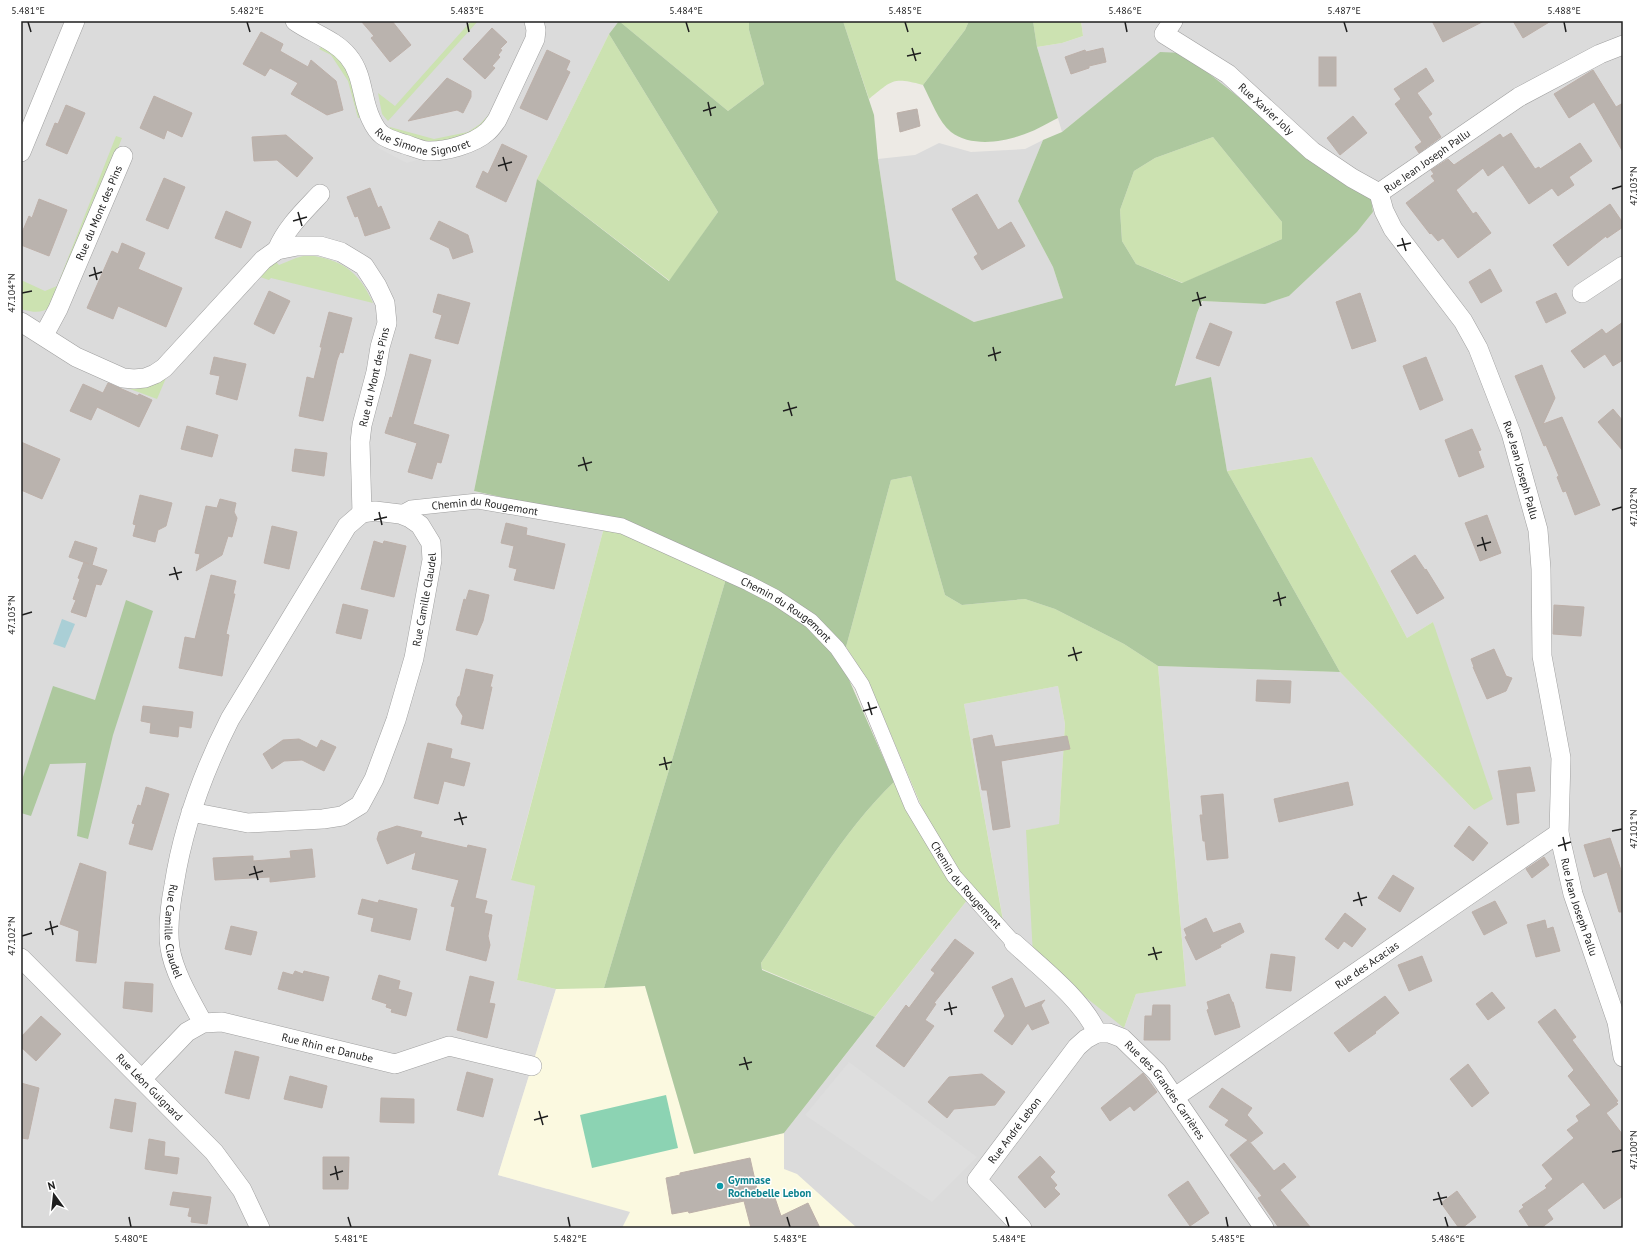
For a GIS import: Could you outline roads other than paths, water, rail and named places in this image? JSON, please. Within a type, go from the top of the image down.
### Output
[{"type":"street","points":[[21,152],[75,21]]},
{"type":"street","name":"Rue Simone Signoret","points":[[295,21],[348,55],[360,77],[370,119],[384,137],[426,151],[443,150],[459,146],[477,139],[488,132],[497,120],[535,39],[536,30],[534,21]]},
{"type":"street","name":"Rue Xavier Joly","points":[[1173,21],[1164,34],[1228,74],[1312,151],[1352,178],[1379,193]]},
{"type":"street","name":"Rue Jean Joseph Pallu","points":[[1623,45],[1600,54],[1519,96],[1379,193],[1384,211],[1393,229],[1463,320],[1478,348],[1511,433],[1538,530],[1541,569],[1542,656],[1561,758],[1559,833],[1573,894],[1620,1021],[1623,1057]]},
{"type":"street","name":"Rue du Mont des Pins","points":[[44,335],[58,309],[123,156]]},
{"type":"street","name":"Rue du Mont des Pins","points":[[277,250],[290,226],[320,194]]},
{"type":"street","name":"Rue du Mont des Pins","points":[[21,322],[44,335],[76,357],[123,378],[144,378],[156,374],[164,368],[263,260],[277,250],[297,246],[320,246],[341,252],[364,266],[377,286],[385,303],[387,324],[380,347],[376,372],[362,425],[360,442],[362,513]]},
{"type":"street","points":[[1582,293],[1623,266]]},
{"type":"street","name":"Chemin du Rougemont","points":[[400,514],[411,508],[478,501],[622,526],[748,583],[775,597],[811,621],[837,648],[862,685],[912,806],[954,876],[1014,943]]},
{"type":"street","name":"Rue Camille Claudel","points":[[191,812],[248,823],[336,817],[342,816],[360,805],[374,779],[396,720],[414,658],[432,560],[431,543],[427,534],[420,525],[410,518],[400,514],[375,510],[362,513],[347,526],[230,719],[214,750],[191,812],[179,851],[168,927],[170,949],[175,966],[189,998],[203,1023]]},
{"type":"street","name":"Rue des Acacias","points":[[1175,1097],[1559,833]]},
{"type":"street","points":[[1014,943],[1076,1000],[1092,1021],[1097,1033]]},
{"type":"street","name":"Rue Léon Guignard","points":[[21,958],[214,1152],[242,1190],[260,1228]]},
{"type":"street","name":"Rue Rhin et Danube","points":[[142,1079],[187,1032],[203,1023],[222,1022],[395,1064],[449,1046],[532,1066]]},
{"type":"street","name":"Rue des Grandes Carrières","points":[[1097,1033],[1109,1033],[1122,1038],[1157,1072],[1264,1228]]},
{"type":"street","name":"Rue André Lebon","points":[[1022,1228],[977,1180],[1077,1047],[1086,1039],[1097,1033]]},
{"type":"water","points":[[62,619],[75,624],[65,648],[53,644]]},
{"type":"place","name":"Gymnase Rochebelle Lebon","points":[[720,1186]]}]
